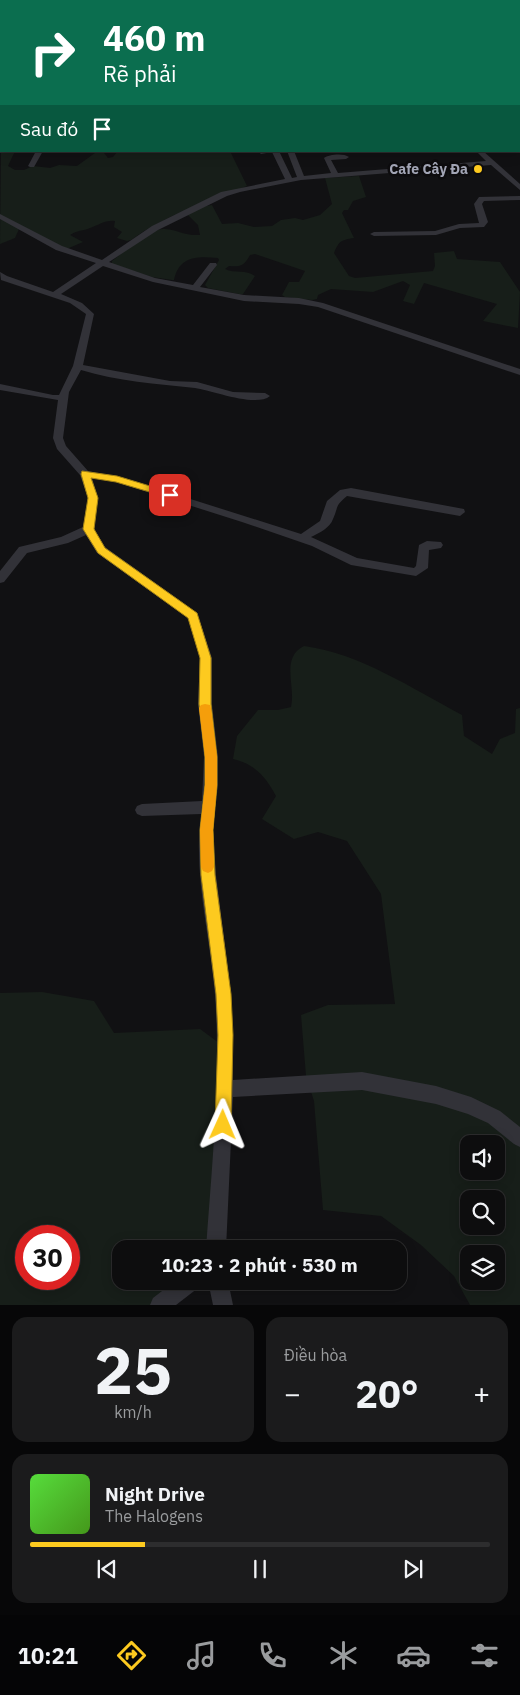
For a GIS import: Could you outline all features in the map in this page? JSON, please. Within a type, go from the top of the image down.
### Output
[{"type":"street","points":[[32,166],[39,152]]},
{"type":"street","points":[[275,152],[288,179]]},
{"type":"street","points":[[290,152],[302,178]]},
{"type":"street","points":[[480,152],[491,164],[520,188]]},
{"type":"street","points":[[336,176],[327,158],[346,157]]},
{"type":"street","points":[[54,294],[155,228],[224,194],[288,179],[491,164]]},
{"type":"street","points":[[374,234],[436,232],[459,226],[481,225],[484,222],[478,204],[482,199],[520,198]]},
{"type":"street","points":[[0,216],[59,248],[153,280],[251,298],[299,300],[320,304],[520,372]]},
{"type":"street","points":[[196,287],[213,265]]},
{"type":"street","points":[[0,274],[7,279],[54,294],[82,306],[90,314],[78,366],[63,397],[58,438],[61,447],[85,474],[93,498],[88,529],[101,550],[193,616],[206,658],[205,704],[211,757],[206,830],[208,875],[224,994],[225,1035],[216,1240]]},
{"type":"street","points":[[78,366],[94,371],[170,384],[197,385],[233,395],[265,396]]},
{"type":"street","points":[[0,387],[53,398],[63,397]]},
{"type":"street","points":[[85,474],[117,479],[246,519],[302,538],[355,562],[416,572],[422,568],[423,548],[427,545],[437,545]]},
{"type":"street","points":[[302,538],[324,524],[328,519],[331,504],[344,493],[351,492],[460,512]]},
{"type":"street","points":[[0,579],[23,550],[64,540],[88,529]]},
{"type":"street","points":[[142,810],[208,807]]},
{"type":"street","points":[[224,1089],[362,1081],[436,1096],[471,1106],[494,1117],[520,1138]]},
{"type":"street","points":[[160,1305],[179,1290]]},
{"type":"street","points":[[220,1290],[223,1305]]},
{"type":"shaded area","points":[[1,152],[15,152],[8,166],[15,170],[24,170],[33,166],[50,168],[59,165],[77,166],[95,153],[104,153],[108,158],[113,157],[117,152],[230,152],[247,186],[172,216],[127,241],[117,238],[122,232],[114,227],[115,221],[111,221],[70,235],[83,242],[69,248],[64,249],[19,229],[15,238],[0,244]]},
{"type":"shaded area","points":[[359,176],[366,197],[353,201],[348,210],[344,210],[342,213],[354,238],[341,242],[334,253],[349,276],[355,278],[433,271],[435,266],[434,253],[454,251],[457,259],[500,262],[520,292],[518,328],[483,321],[497,304],[424,283],[414,304],[403,301],[410,285],[403,281],[373,292],[331,289],[318,295],[317,299],[312,300],[285,297],[282,295],[289,282],[299,282],[305,271],[255,254],[250,255],[242,265],[229,266],[225,269],[255,276],[243,294],[208,288],[205,285],[219,260],[218,258],[203,257],[190,259],[180,266],[174,280],[152,277],[112,264],[112,261],[138,241],[159,229],[200,235],[198,225],[187,214],[206,206],[212,205],[222,224],[238,223],[254,227],[272,226],[281,220],[295,218],[303,220],[320,215],[332,204],[325,178]]},
{"type":"shaded area","points":[[304,646],[345,656],[385,673],[462,715],[464,736],[492,754],[500,739],[515,733],[516,709],[520,708],[520,1305],[470,1305],[462,1290],[505,1290],[505,1245],[460,1245],[460,1287],[454,1276],[421,1245],[381,1216],[323,1210],[314,1101],[306,1076],[301,1015],[328,1005],[395,1004],[381,894],[347,841],[318,832],[294,839],[262,819],[276,796],[259,772],[248,764],[233,759],[237,736],[258,710],[278,710],[291,707],[290,673],[293,658],[297,651]]},
{"type":"shaded area","points":[[42,992],[94,1001],[114,1033],[200,1029],[219,1043],[218,1092],[209,1240],[112,1240],[112,1290],[172,1290],[153,1305],[0,1305],[0,993]]},
{"type":"slow traffic","points":[[205,708],[211,757],[211,785],[206,830],[208,867]]},
{"type":"place","name":"Cafe Cây Đa","points":[[478,169]]},
{"type":"route","points":[[170,495],[117,479],[85,474],[93,498],[88,529],[101,550],[187,610],[193,616],[204,648],[206,658],[205,704],[211,757],[211,785],[206,830],[208,875],[224,994],[223,1125]]}]
